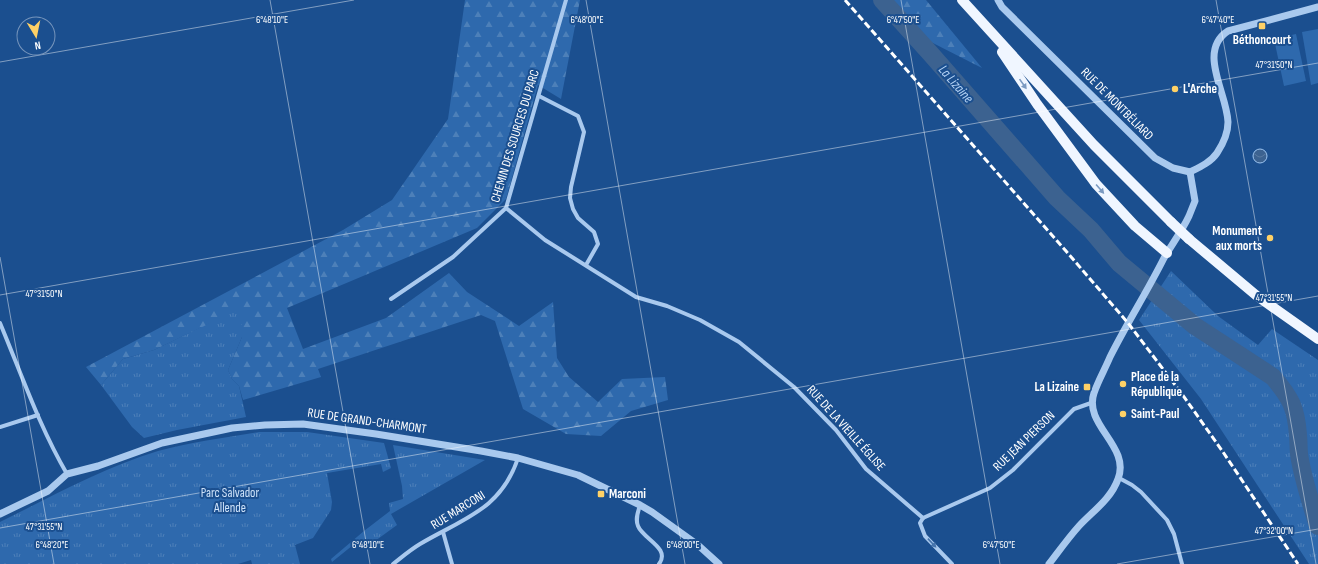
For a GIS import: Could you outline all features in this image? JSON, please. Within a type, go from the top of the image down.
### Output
[{"type":"main road","points":[[962,0],[1094,145],[1171,222],[1257,296],[1318,339]]},
{"type":"main road","points":[[986,28],[1030,93],[1096,184],[1165,258]]},
{"type":"street","name":"CHEMIN DES SOURCES DU PARC","points":[[391,299],[453,257],[506,208],[566,0]]},
{"type":"street","name":"RUE DE MONTBÉLIARD","points":[[998,0],[1002,7],[1155,158],[1173,168],[1190,172]]},
{"type":"street","points":[[1049,564],[1079,526],[1102,504],[1114,489],[1119,478],[1120,464],[1116,449],[1092,409],[1091,403],[1094,392],[1134,311],[1185,225],[1195,202],[1190,172],[1205,164],[1217,154],[1226,135],[1228,121],[1213,57],[1215,46],[1221,36],[1228,31],[1318,7]]},
{"type":"street","points":[[539,96],[578,116],[584,132],[571,186],[570,198],[573,209],[578,218],[594,232],[598,244],[586,265]]},
{"type":"street","name":"RUE DE LA VIEILLE ÉGLISE","points":[[506,208],[545,240],[636,297],[666,306],[700,320],[739,342],[794,387],[836,430],[866,469],[923,518]]},
{"type":"street","points":[[0,323],[38,415],[67,474]]},
{"type":"street","name":"RUE JEAN PIERSON","points":[[923,518],[990,488],[1013,470],[1074,409],[1091,403]]},
{"type":"street","points":[[0,427],[38,415]]},
{"type":"street","name":"RUE DE GRAND-CHARMONT","points":[[0,514],[48,491],[67,474],[98,466],[162,443],[232,428],[265,425],[315,425],[430,442],[518,458],[578,475],[640,505],[698,545],[719,564]]},
{"type":"street","name":"RUE MARCONI","points":[[393,564],[419,544],[479,511],[496,498],[514,471],[518,458]]},
{"type":"street","points":[[1119,478],[1141,492],[1167,520],[1174,534],[1182,564]]},
{"type":"street","points":[[640,505],[637,516],[638,525],[640,531],[659,548],[662,554],[662,560],[659,564]]},
{"type":"street","points":[[923,518],[920,523],[925,536],[952,564]]},
{"type":"street","points":[[443,532],[452,564]]},
{"type":"green space","points":[[465,0],[580,0],[561,99],[538,85],[506,199],[477,228],[287,308],[303,349],[386,318],[449,273],[467,292],[519,326],[553,302],[557,358],[569,377],[598,402],[622,379],[665,377],[668,400],[631,411],[601,436],[566,434],[523,409],[495,321],[481,315],[318,369],[321,377],[243,400],[239,386],[232,379],[228,370],[242,337],[242,308],[154,350],[123,359],[101,385],[86,367],[343,230],[392,200],[448,119]]},
{"type":"green space","points":[[892,0],[926,0],[982,68],[927,40]]},
{"type":"green space","points":[[1318,29],[1318,83],[1311,85],[1302,32]]},
{"type":"green space","points":[[1296,34],[1306,81],[1284,86],[1274,39]]},
{"type":"green space","points":[[1171,271],[1218,316],[1258,345],[1272,329],[1318,360],[1318,564],[1309,564],[1201,399],[1139,320]]},
{"type":"green space","points":[[242,307],[242,337],[228,370],[232,379],[239,386],[246,417],[144,438],[132,427],[101,385],[123,359],[154,350]]},
{"type":"green space","name":"Parc Salvador Allende","points":[[259,432],[307,432],[384,443],[391,468],[383,472],[381,464],[327,473],[332,502],[331,510],[313,538],[295,545],[300,564],[252,564],[251,560],[238,564],[0,564],[0,522],[97,474],[137,458],[183,445]]},
{"type":"green space","points":[[393,445],[485,460],[391,514],[397,525],[364,549],[358,541],[332,562],[331,559],[390,511],[389,503],[403,499],[402,486]]},
{"type":"water","points":[[1257,149],[1263,149],[1267,153],[1267,159],[1263,163],[1257,163],[1253,159],[1253,153]]},
{"type":"waterway","name":"La Lizaine","points":[[882,0],[1057,198],[1091,230],[1119,263],[1195,326],[1273,377],[1279,384],[1288,397],[1294,410],[1299,454],[1308,493],[1318,526]]},
{"type":"railway","points":[[845,0],[1128,323],[1182,394],[1223,452],[1298,564]]},
{"type":"place","name":"Béthoncourt","points":[[1262,26]]},
{"type":"place","name":"L'Arche","points":[[1175,89]]},
{"type":"place","name":"Monument aux morts","points":[[1270,238]]},
{"type":"place","name":"Place de la République","points":[[1123,384]]},
{"type":"place","name":"La Lizaine","points":[[1087,387]]},
{"type":"place","name":"Saint-Paul","points":[[1123,414]]},
{"type":"place","name":"Marconi","points":[[601,494]]}]
